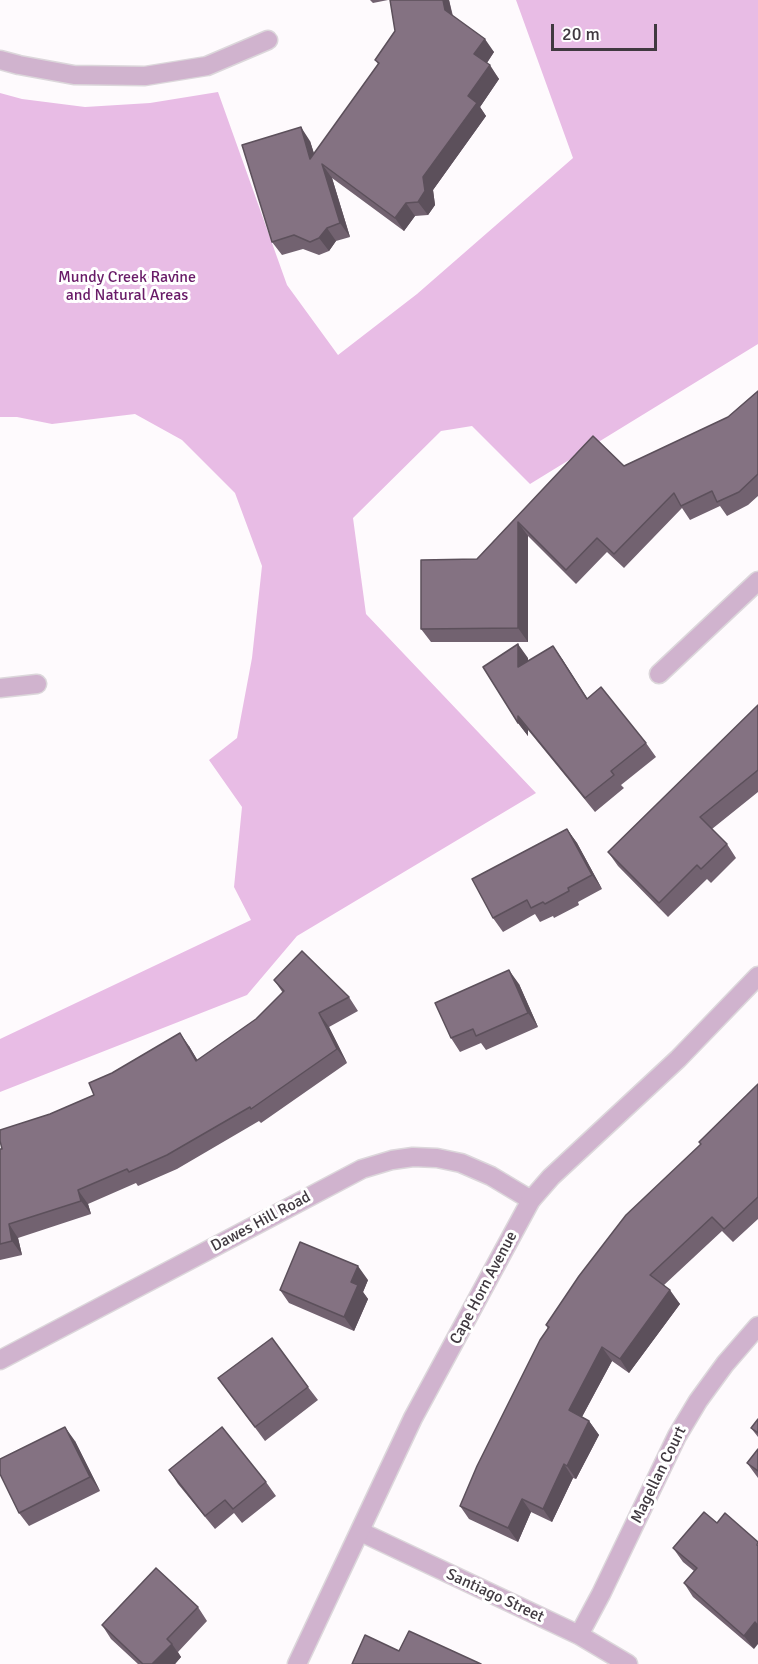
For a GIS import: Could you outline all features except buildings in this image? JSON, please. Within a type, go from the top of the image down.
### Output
[{"type":"street","points":[[0,60],[74,75],[145,76],[207,66],[268,40]]},
{"type":"street","points":[[659,674],[758,581]]},
{"type":"street","points":[[0,688],[37,684]]},
{"type":"street","name":"Cape Horn Avenue","points":[[297,1664],[413,1418],[531,1200],[551,1177],[678,1059],[758,976]]},
{"type":"street","name":"Dawes Hill Road","points":[[0,1360],[362,1169],[392,1160],[413,1157],[437,1158],[461,1163],[491,1176],[531,1200]]},
{"type":"street","name":"Magellan Court","points":[[579,1635],[677,1436],[698,1401],[725,1364],[758,1326]]},
{"type":"street","name":"Santiago Street","points":[[361,1532],[579,1635],[628,1664]]},
{"type":"green space","name":"Mundy Creek Ravine and Natural Areas","points":[[516,0],[758,0],[758,344],[530,484],[472,426],[441,431],[353,518],[366,614],[536,793],[297,936],[247,995],[0,1092],[0,1039],[251,920],[234,887],[242,807],[209,760],[237,738],[252,658],[262,566],[235,493],[182,440],[135,414],[52,424],[17,417],[0,417],[0,93],[22,99],[85,107],[150,103],[218,92],[287,285],[338,355],[417,294],[573,158]]}]
